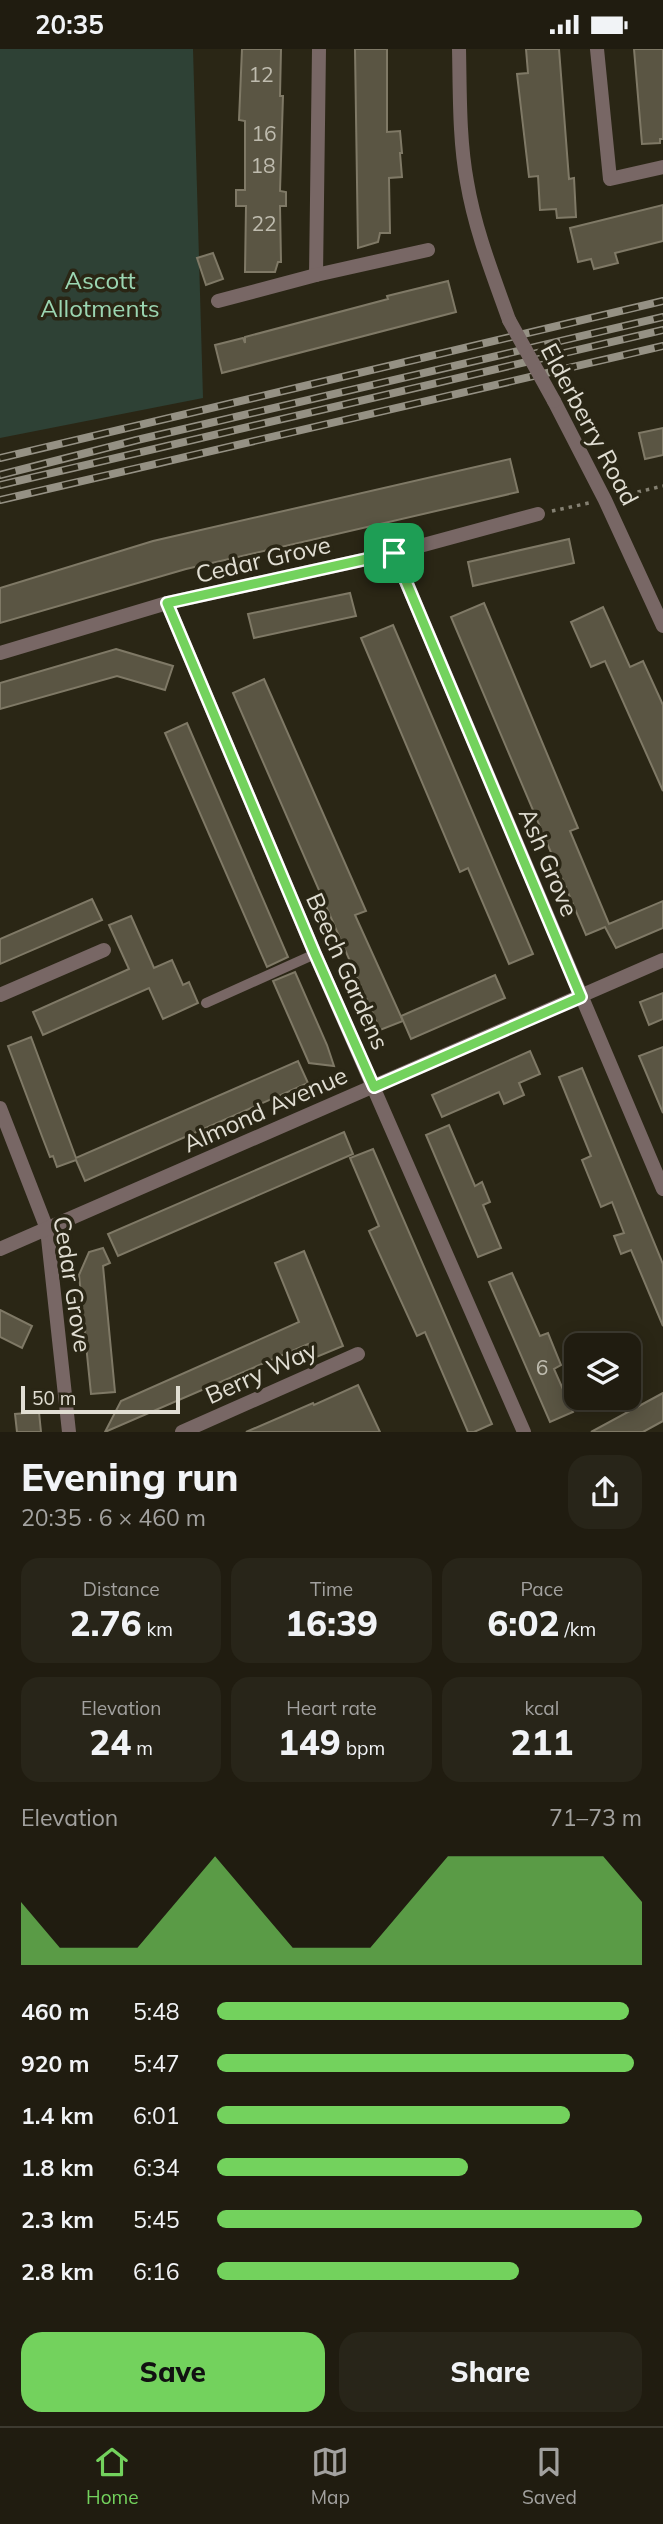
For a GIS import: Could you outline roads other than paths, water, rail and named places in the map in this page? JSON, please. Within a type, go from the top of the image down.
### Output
[{"type":"street","points":[[316,275],[320,49]]},
{"type":"street","name":"Elderberry Road","points":[[459,49],[462,145],[466,180],[482,246],[509,320],[605,500],[663,626]]},
{"type":"street","points":[[597,49],[610,179],[663,167]]},
{"type":"street","points":[[218,301],[316,275],[428,250]]},
{"type":"street","name":"Cedar Grove","points":[[0,653],[167,603],[394,553],[538,514]]},
{"type":"street","name":"Ash Grove","points":[[394,553],[663,1189]]},
{"type":"street","name":"Beech Gardens","points":[[167,603],[315,954],[524,1432]]},
{"type":"street","points":[[0,995],[104,950]]},
{"type":"street","name":"Almond Avenue","points":[[0,1249],[663,960]]},
{"type":"street","name":"Cedar Grove","points":[[0,1108],[47,1229],[69,1432]]},
{"type":"street","name":"Berry Way","points":[[182,1432],[358,1354]]},
{"type":"lane","points":[[206,1003],[315,954]]},
{"type":"railway","points":[[0,458],[663,301]]},
{"type":"railway","points":[[0,475],[137,440],[663,317]]},
{"type":"railway","points":[[0,485],[663,330]]},
{"type":"railway","points":[[0,500],[663,346]]},
{"type":"park label","name":"Ascott Allotments","points":[[100,294]]}]
